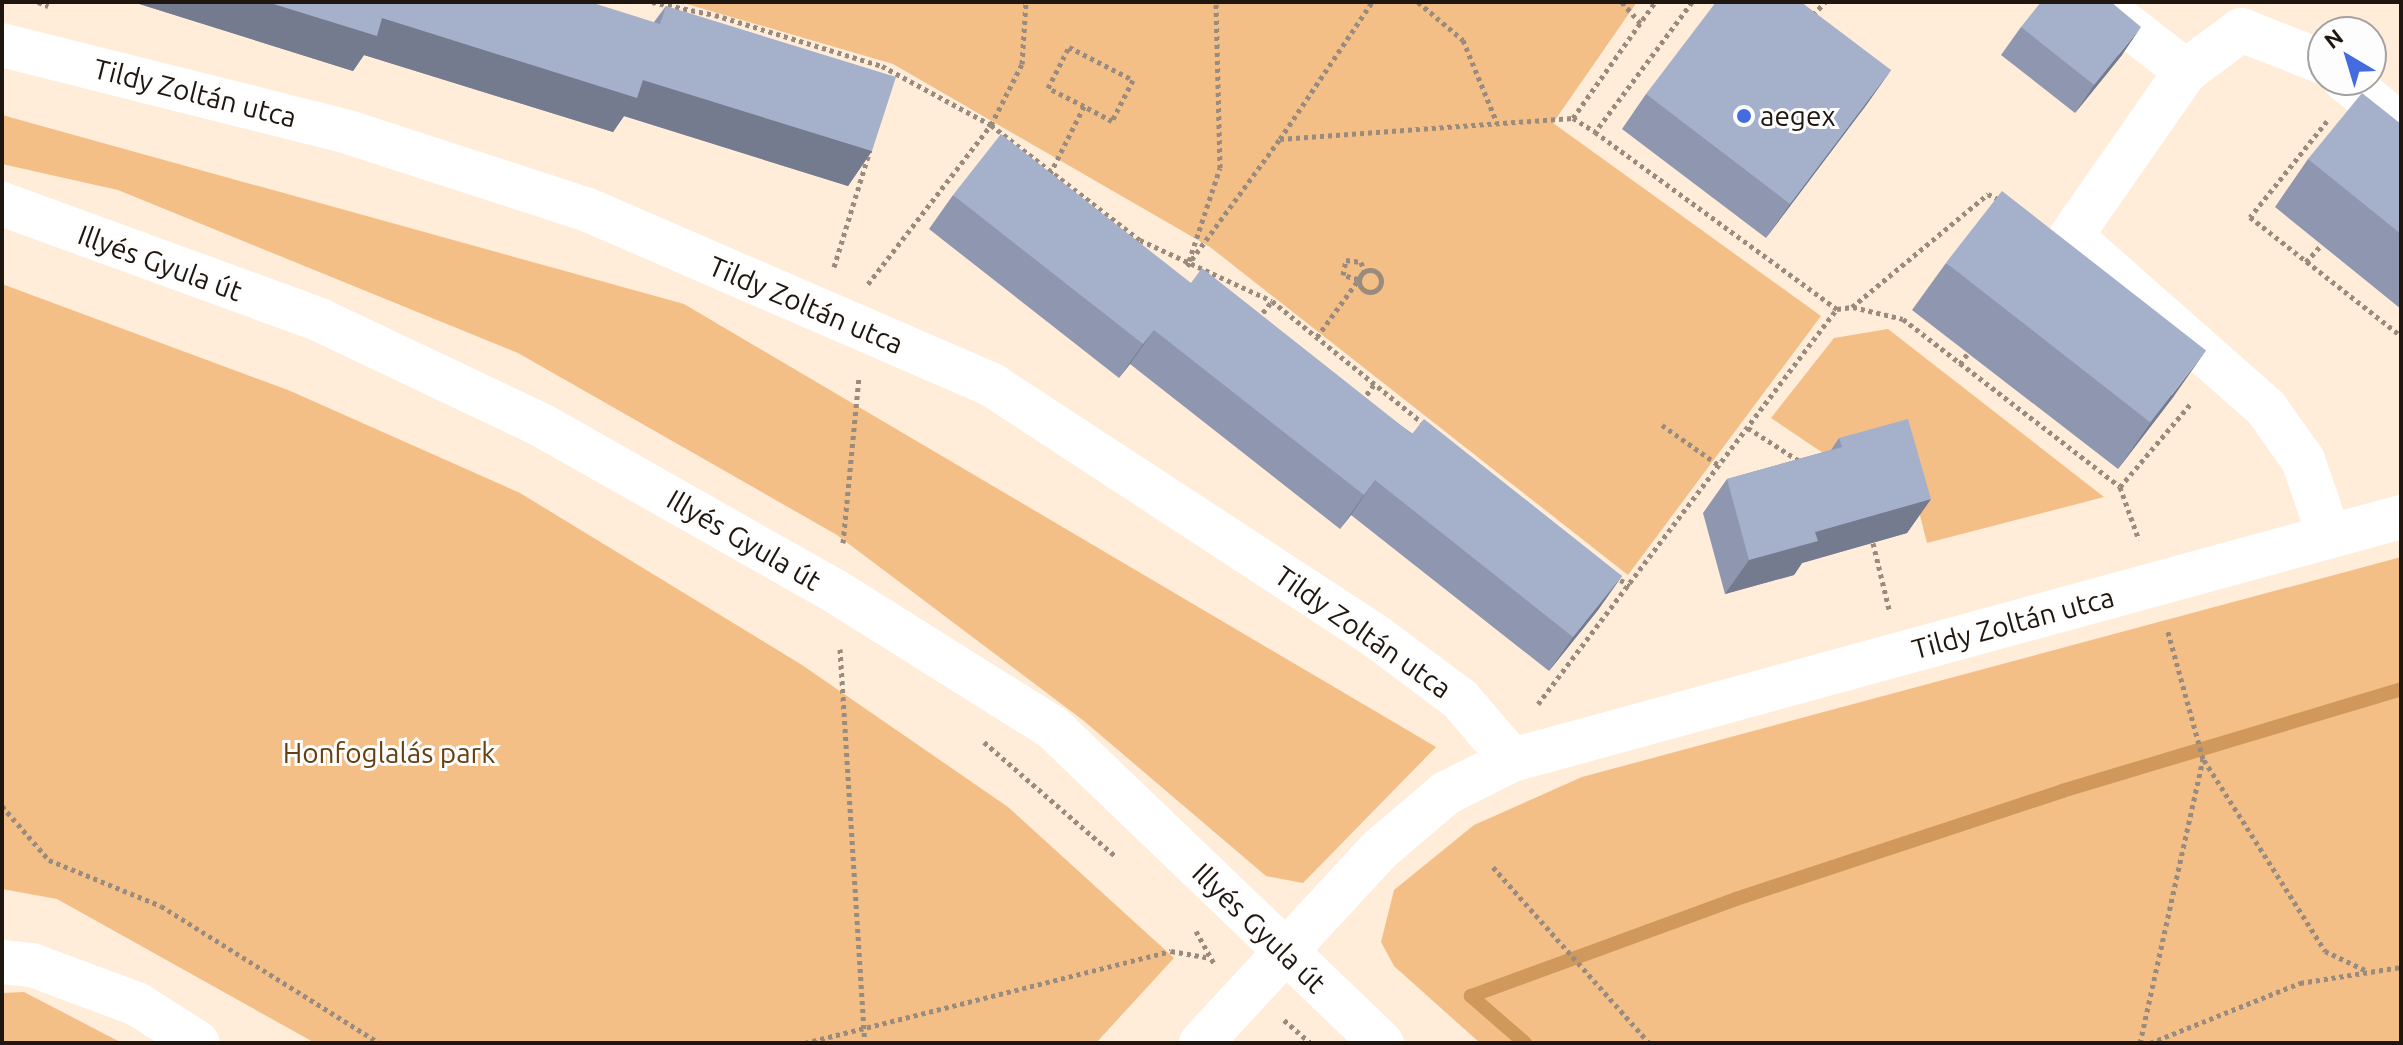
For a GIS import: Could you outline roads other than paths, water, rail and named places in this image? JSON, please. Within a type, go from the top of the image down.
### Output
[{"type":"street","points":[[2097,2],[2186,71]]},
{"type":"street","points":[[2307,56],[2241,30],[2186,71],[2071,236],[2266,408],[2303,460],[2329,536]]},
{"type":"street","name":"Tildy Zoltán utca","points":[[2,45],[348,132],[588,210],[992,385],[1377,637],[1460,699],[1508,754]]},
{"type":"street","points":[[2331,101],[2401,125]]},
{"type":"street","name":"Illyés Gyula út","points":[[2,204],[320,320],[543,426],[838,593],[1052,727],[1283,953],[1382,1043]]},
{"type":"street","name":"Tildy Zoltán utca","points":[[1201,1043],[1379,850],[1446,793],[1508,754],[2401,517]]},
{"type":"street","points":[[2,962],[32,965],[137,1004],[198,1043]]},
{"type":"waterway","points":[[1525,1043],[1471,996],[1736,899],[2062,791],[2401,689]]},
{"type":"place","name":"aegex","points":[[1744,116]]},
{"type":"park label","name":"Honfoglalás park","points":[[389,753]]}]
